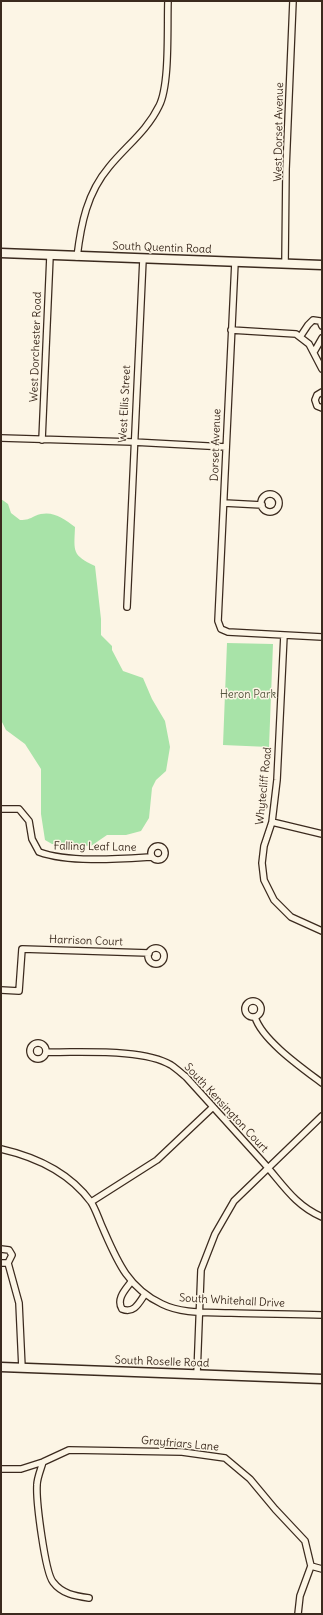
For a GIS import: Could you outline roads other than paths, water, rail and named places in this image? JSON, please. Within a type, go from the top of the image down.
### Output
[{"type":"main road","name":"South Quentin Road","points":[[1,253],[322,265]]},
{"type":"main road","name":"South Roselle Road","points":[[1,1367],[322,1379]]},
{"type":"street","points":[[77,257],[80,232],[89,197],[109,166],[149,124],[160,105],[165,88],[168,1]]},
{"type":"street","name":"West Dorset Avenue","points":[[285,264],[286,168],[293,1]]},
{"type":"street","name":"West Dorchester Road","points":[[42,440],[50,256]]},
{"type":"street","name":"West Ellis Street","points":[[127,607],[133,442],[143,259]]},
{"type":"street","name":"Dorset Avenue","points":[[235,262],[218,621],[221,629],[228,632],[284,635]]},
{"type":"street","points":[[300,337],[313,320],[320,321],[322,326]]},
{"type":"street","points":[[231,330],[296,334],[309,344],[322,369]]},
{"type":"street","points":[[314,352],[322,338]]},
{"type":"street","points":[[322,392],[317,395],[315,400],[317,406],[322,408]]},
{"type":"street","points":[[1,438],[133,442],[226,447]]},
{"type":"street","points":[[224,503],[262,505]]},
{"type":"street","points":[[284,635],[322,637]]},
{"type":"street","name":"Whytecliff Road","points":[[284,635],[277,780],[272,822],[264,846],[262,863],[264,880],[274,900],[290,917],[322,931]]},
{"type":"street","name":"Falling Leaf Lane","points":[[1,809],[20,809],[29,820],[32,839],[39,852],[54,858],[131,859],[152,857]]},
{"type":"street","points":[[272,822],[322,834]]},
{"type":"street","name":"Harrison Court","points":[[1,990],[19,991],[22,949],[149,953]]},
{"type":"street","points":[[255,1017],[258,1026],[287,1056],[322,1083]]},
{"type":"street","name":"South Kensington Court","points":[[46,1052],[128,1054],[171,1065],[186,1077],[288,1192],[307,1210],[322,1217]]},
{"type":"street","points":[[91,1202],[157,1160],[213,1107]]},
{"type":"street","points":[[197,1374],[201,1270],[215,1234],[234,1201],[322,1116]]},
{"type":"street","name":"South Whitehall Drive","points":[[1,1150],[25,1154],[47,1164],[67,1178],[91,1202],[119,1264],[131,1282],[145,1294],[163,1305],[174,1309],[200,1312],[322,1315]]},
{"type":"street","points":[[1,1249],[6,1248],[11,1252],[12,1258],[8,1263]]},
{"type":"street","points":[[1,1263],[8,1263]]},
{"type":"street","points":[[8,1263],[19,1303],[22,1368]]},
{"type":"street","points":[[131,1282],[120,1297],[119,1304],[122,1309],[129,1311],[133,1310],[145,1294]]},
{"type":"street","name":"Grayfriars Lane","points":[[1,1469],[21,1469],[43,1462],[69,1450],[182,1452],[224,1458],[250,1479],[275,1509],[305,1541],[311,1566]]},
{"type":"street","points":[[43,1462],[37,1484],[38,1502],[41,1533],[52,1582],[68,1594],[89,1598]]},
{"type":"street","points":[[298,1614],[300,1596],[311,1566],[322,1569]]},
{"type":"park label","name":"Heron Park","points":[[248,695]]}]
